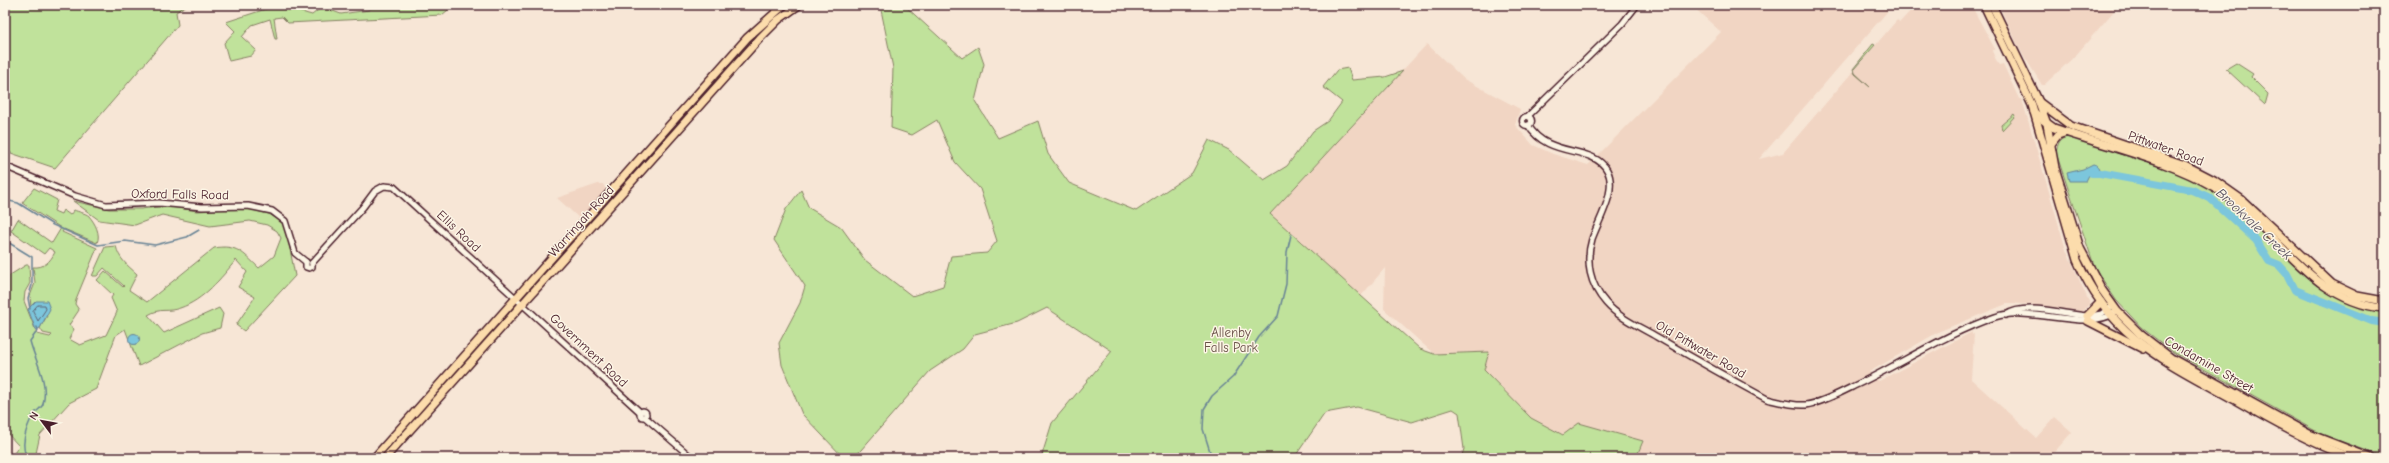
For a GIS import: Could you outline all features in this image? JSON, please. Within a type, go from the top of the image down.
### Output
[{"type":"main road","name":"Warringah Road","points":[[374,458],[748,38],[784,5]]},
{"type":"main road","name":"Warringah Road","points":[[385,458],[760,38],[778,20],[799,5]]},
{"type":"main road","points":[[1984,5],[2034,112],[2047,124]]},
{"type":"main road","name":"Pittwater Road","points":[[1992,5],[2039,102],[2071,126],[2185,166],[2214,180],[2241,199],[2332,284],[2356,296],[2384,301]]},
{"type":"main road","name":"Condamine Street","points":[[2039,102],[2047,124],[2050,145],[2061,189],[2080,248],[2095,278],[2115,308],[2140,334],[2166,354],[2302,434],[2371,458]]},
{"type":"main road","name":"Condamine Street","points":[[2034,112],[2074,251],[2082,271],[2100,302],[2109,313],[2132,337],[2149,351],[2302,434],[2352,458]]},
{"type":"main road","name":"Pittwater Road","points":[[2047,124],[2182,172],[2203,181],[2236,204],[2326,287],[2352,302],[2384,308]]},
{"type":"main road","points":[[2050,145],[2058,135],[2067,132]]},
{"type":"main road","points":[[2100,302],[2087,318],[2136,347],[2149,351]]},
{"type":"street","name":"Old Pittwater Road","points":[[1637,5],[1622,24],[1528,116],[1524,116],[1522,120],[1523,124],[1528,125],[1538,137],[1552,146],[1599,161],[1609,174],[1610,189],[1592,239],[1589,256],[1592,279],[1607,304],[1632,323],[1767,399],[1788,404],[1807,405],[1841,393],[1949,335],[2006,315],[2035,314],[2087,318],[2109,313],[2115,308]]},
{"type":"street","name":"Oxford Falls Road","points":[[5,166],[75,196],[106,205],[154,203],[202,207],[248,206],[272,211],[286,222],[295,253],[309,262],[363,207],[374,191],[384,186]]},
{"type":"street","name":"Ellis Road","points":[[384,186],[394,188],[403,194],[522,304]]},
{"type":"street","name":"Government Road","points":[[522,304],[640,412],[646,412],[645,417],[692,458]]},
{"type":"shaded area","points":[[1691,5],[1893,5],[1759,159],[1783,153],[1897,20],[1900,22],[1916,5],[1971,5],[1995,49],[1992,51],[1996,60],[2000,65],[2003,64],[2019,99],[2021,99],[2023,103],[2066,250],[2090,304],[2082,311],[2072,312],[2036,305],[2009,303],[1940,331],[1869,372],[1879,381],[1972,332],[1972,335],[1974,334],[1971,379],[2036,438],[2055,417],[2072,432],[2051,456],[2053,458],[1636,458],[1643,441],[1563,435],[1531,418],[1484,370],[1489,352],[1434,354],[1384,309],[1385,268],[1361,296],[1270,214],[1427,44],[1464,79],[1520,109],[1515,125],[1533,145],[1553,154],[1588,165],[1721,32]]},
{"type":"shaded area","points":[[1999,5],[2119,5],[2076,55],[2044,85],[2042,85],[2019,48]]},
{"type":"shaded area","points":[[598,184],[603,184],[606,190],[580,219],[557,198]]},
{"type":"green space","points":[[5,5],[187,5],[176,12],[178,25],[55,168],[5,151]]},
{"type":"green space","points":[[373,5],[454,5],[442,15],[288,23],[282,17],[274,18],[277,39],[275,39],[270,19],[252,25],[242,37],[256,50],[251,56],[229,61],[224,43],[235,31],[226,22],[269,8],[287,8],[312,15],[322,7],[341,14],[369,10]]},
{"type":"green space","name":"Allenby Falls Park","points":[[880,5],[904,5],[962,58],[978,47],[984,64],[975,101],[998,138],[1038,121],[1048,154],[1069,183],[1136,211],[1192,173],[1209,140],[1229,150],[1264,180],[1287,166],[1313,131],[1328,121],[1342,102],[1323,87],[1337,70],[1348,68],[1352,80],[1385,77],[1403,71],[1270,214],[1420,349],[1434,354],[1489,352],[1484,370],[1531,418],[1563,435],[1579,423],[1643,441],[1636,458],[1461,458],[1464,449],[1459,413],[1453,409],[1412,422],[1357,407],[1325,413],[1294,458],[1041,458],[1052,423],[1112,351],[1047,308],[1017,323],[975,334],[963,349],[930,371],[854,458],[842,456],[802,414],[782,365],[779,343],[800,303],[805,286],[774,240],[786,209],[801,190],[809,208],[841,227],[865,260],[912,296],[943,286],[951,256],[987,253],[997,241],[980,189],[955,162],[937,120],[912,135],[891,128],[893,68]]},
{"type":"green space","points":[[1873,44],[1875,45],[1854,69],[1855,73],[1870,87],[1855,74],[1853,69]]},
{"type":"green space","points":[[2236,63],[2253,74],[2251,77],[2268,94],[2265,105],[2226,69]]},
{"type":"green space","points":[[2014,114],[2015,116],[2002,130],[2001,125]]},
{"type":"green space","points":[[2069,137],[2183,174],[2214,190],[2233,204],[2321,289],[2362,309],[2384,311],[2384,457],[2321,434],[2173,352],[2142,328],[2116,300],[2095,268],[2056,153],[2057,146],[2061,140]]},
{"type":"green space","points":[[34,188],[57,200],[54,211],[61,214],[63,210],[70,215],[74,210],[88,215],[98,232],[97,243],[64,229],[62,232],[97,248],[76,299],[75,304],[79,310],[69,325],[74,329],[69,339],[80,345],[106,335],[117,312],[111,298],[113,295],[97,280],[105,271],[123,287],[124,286],[104,268],[97,276],[92,276],[105,247],[116,246],[121,258],[137,274],[129,290],[147,302],[214,248],[228,247],[239,251],[259,268],[274,256],[281,238],[277,231],[267,225],[250,221],[210,226],[162,215],[135,225],[99,220],[73,201],[109,209],[141,209],[165,206],[197,211],[244,208],[269,214],[279,220],[286,227],[295,276],[244,331],[236,325],[255,297],[238,287],[247,272],[236,260],[211,288],[197,300],[180,308],[157,311],[148,315],[164,333],[219,308],[223,314],[220,328],[202,333],[139,366],[125,329],[116,335],[96,389],[69,403],[40,435],[35,458],[15,458],[12,456],[19,446],[5,431],[5,406],[8,407],[10,399],[5,398],[5,268],[7,277],[26,265],[29,265],[30,283],[25,292],[24,301],[37,334],[50,337],[52,335],[43,333],[40,328],[47,316],[36,301],[31,307],[30,296],[35,283],[33,267],[46,264],[55,252],[49,248],[44,254],[11,231],[18,219],[52,243],[61,228],[22,203]]},
{"type":"water","points":[[2093,164],[2097,165],[2102,175],[2089,175],[2086,181],[2069,181],[2067,173],[2083,169]]},
{"type":"water","points":[[36,301],[47,301],[50,309],[40,328],[36,330],[28,309]]},
{"type":"water","points":[[132,334],[136,334],[138,335],[138,343],[132,344],[129,341],[129,337]]},
{"type":"waterway","name":"Brookvale Creek","points":[[2092,173],[2100,173],[2192,190],[2210,198],[2256,240],[2269,261],[2279,265],[2287,274],[2295,290],[2372,321],[2384,323]]},
{"type":"waterway","points":[[5,200],[18,203],[53,225],[98,245],[125,241],[155,245],[187,237],[199,230]]},
{"type":"waterway","points":[[1212,458],[1203,429],[1204,409],[1212,396],[1233,377],[1259,337],[1278,316],[1286,284],[1287,252],[1291,235]]},
{"type":"waterway","points":[[6,241],[32,257],[32,285],[28,298],[30,309]]},
{"type":"waterway","points":[[29,458],[24,449],[25,437],[28,425],[33,415],[42,405],[44,396],[41,372],[30,341],[38,330],[37,327]]}]
